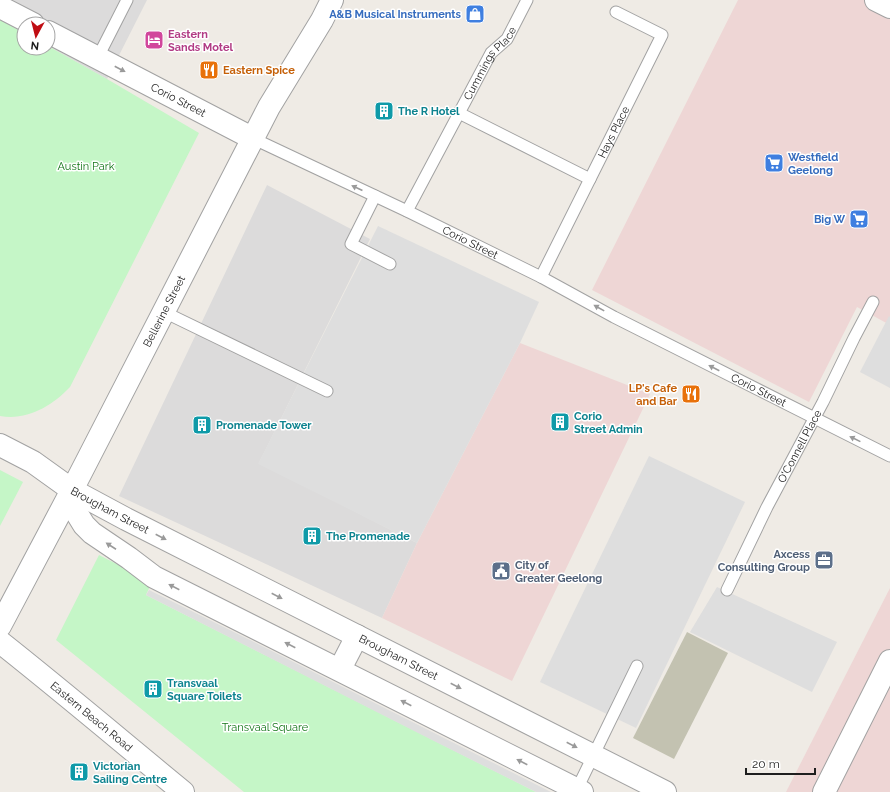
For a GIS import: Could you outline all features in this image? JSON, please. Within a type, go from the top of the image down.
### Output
[{"type":"street","name":"Bellerine Street","points":[[0,626],[164,312],[252,138],[322,20],[332,0]]},
{"type":"street","points":[[876,0],[890,7]]},
{"type":"street","points":[[0,7],[17,16]]},
{"type":"street","name":"Corio Street","points":[[56,36],[252,138]]},
{"type":"street","points":[[0,446],[33,462],[72,490]]},
{"type":"street","name":"Brougham Street","points":[[72,490],[133,523],[666,792]]},
{"type":"street","name":"Brougham Street","points":[[72,490],[76,512],[84,525],[149,574],[580,791]]},
{"type":"street","points":[[340,670],[357,636]]},
{"type":"street","name":"Eastern Beach Road","points":[[0,642],[70,697],[119,740],[183,792]]},
{"type":"street","points":[[824,792],[890,661]]},
{"type":"lane","points":[[98,57],[127,0]]},
{"type":"lane","name":"Cummings Place","points":[[407,211],[491,53],[507,38],[527,0]]},
{"type":"lane","name":"Hays Place","points":[[541,277],[662,35],[616,12]]},
{"type":"lane","points":[[459,113],[590,179]]},
{"type":"lane","name":"Corio Street","points":[[252,138],[407,211],[541,277],[621,320],[814,419],[890,456]]},
{"type":"lane","points":[[375,196],[351,244],[390,264]]},
{"type":"lane","name":"O'Connell Place","points":[[727,590],[767,507],[874,302]]},
{"type":"lane","points":[[164,312],[327,391]]},
{"type":"lane","points":[[580,791],[593,755],[637,666]]},
{"type":"shaded area","points":[[0,0],[147,0],[107,79],[56,50],[56,16],[16,16],[16,29],[0,20]]},
{"type":"shaded area","name":"Westfield Geelong","points":[[738,0],[890,0],[890,325],[857,307],[809,402],[592,290]]},
{"type":"shaded area","points":[[267,185],[370,239],[259,463],[417,543],[382,618],[119,496]]},
{"type":"shaded area","points":[[378,226],[539,302],[520,343],[417,543],[258,464]]},
{"type":"shaded area","points":[[889,316],[890,317],[890,388],[860,372]]},
{"type":"shaded area","points":[[520,343],[650,394],[512,681],[382,618],[417,543]]},
{"type":"shaded area","points":[[649,456],[745,502],[636,728],[540,682]]},
{"type":"shaded area","points":[[717,587],[837,642],[812,692],[690,632]]},
{"type":"shaded area","points":[[890,588],[890,792],[786,792]]},
{"type":"shaded area","points":[[149,590],[551,792],[536,792],[432,740],[146,595]]},
{"type":"shaded area","points":[[687,632],[728,653],[674,759],[633,738]]},
{"type":"green space","name":"Austin Park","points":[[0,20],[16,29],[16,56],[56,56],[56,50],[199,133],[70,387],[47,406],[29,414],[10,417],[0,416]]},
{"type":"green space","points":[[0,470],[23,482],[0,526]]},
{"type":"green space","name":"Transvaal Square","points":[[99,555],[150,581],[151,584],[146,595],[536,792],[244,792],[56,640]]},
{"type":"place","name":"A&B Musical Instruments","points":[[475,14]]},
{"type":"place","name":"Eastern Sands Motel","points":[[154,40]]},
{"type":"place","name":"Eastern Spice","points":[[209,70]]},
{"type":"place","name":"The R Hotel","points":[[384,111]]},
{"type":"place","name":"Westfield Geelong","points":[[774,163]]},
{"type":"place","name":"Big W","points":[[859,219]]},
{"type":"place","name":"LP's Cafe and Bar","points":[[691,394]]},
{"type":"place","name":"Corio Street Admin","points":[[560,422]]},
{"type":"place","name":"Promenade Tower","points":[[202,425]]},
{"type":"place","name":"The Promenade","points":[[312,536]]},
{"type":"place","name":"Axcess Consulting Group","points":[[824,560]]},
{"type":"place","name":"City of Greater Geelong","points":[[501,571]]},
{"type":"place","name":"Transvaal Square Toilets","points":[[153,689]]},
{"type":"place","name":"Victorian Sailing Centre","points":[[79,772]]}]
